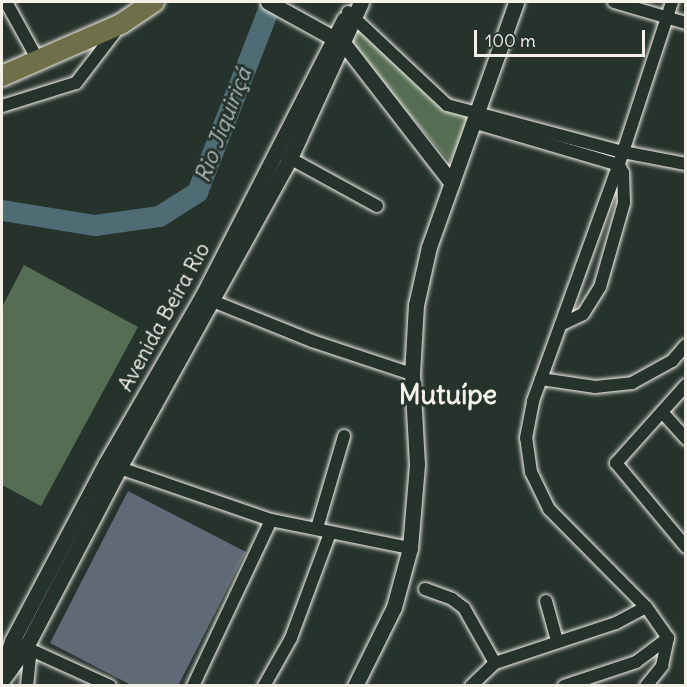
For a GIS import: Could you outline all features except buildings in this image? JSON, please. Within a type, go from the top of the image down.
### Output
[{"type":"main road","points":[[2,76],[121,24],[154,2]]},
{"type":"street","points":[[6,2],[38,60]]},
{"type":"street","points":[[268,2],[339,42],[452,183]]},
{"type":"street","name":"Avenida Beira Rio","points":[[2,669],[12,640],[208,299],[284,155],[339,42],[352,10],[361,2]]},
{"type":"street","points":[[355,686],[394,607],[410,548],[417,464],[412,374],[416,305],[429,247],[478,117],[516,2]]},
{"type":"street","points":[[614,2],[686,23]]},
{"type":"street","points":[[646,686],[662,666],[668,638],[646,607],[541,496],[528,460],[526,438],[541,379],[624,152],[672,2]]},
{"type":"street","points":[[352,10],[447,105],[478,117],[559,141],[619,165]]},
{"type":"street","points":[[2,106],[76,83],[121,24]]},
{"type":"street","points":[[559,141],[685,163]]},
{"type":"street","points":[[284,155],[377,206]]},
{"type":"street","points":[[560,325],[583,314],[600,287],[610,261],[625,192],[619,165]]},
{"type":"street","points":[[208,299],[312,341],[412,374]]},
{"type":"street","points":[[541,379],[596,387],[632,383],[672,362],[686,345]]},
{"type":"street","points":[[686,384],[616,463],[686,547]]},
{"type":"street","points":[[662,412],[686,439]]},
{"type":"street","points":[[317,528],[344,436]]},
{"type":"street","points":[[112,465],[271,520],[410,548]]},
{"type":"street","name":"Avenida Beira Rio","points":[[2,680],[29,648],[112,465]]},
{"type":"street","points":[[192,686],[271,520]]},
{"type":"street","points":[[264,686],[291,638],[330,533]]},
{"type":"street","points":[[425,589],[452,599],[464,608],[495,663]]},
{"type":"street","points":[[546,601],[557,641]]},
{"type":"street","points":[[471,686],[495,663],[615,624],[646,607]]},
{"type":"street","points":[[564,686],[636,662],[668,638]]},
{"type":"street","points":[[12,640],[110,686]]},
{"type":"street","points":[[27,686],[29,648]]},
{"type":"green space","points":[[357,24],[445,108],[472,117],[450,162],[349,44]]},
{"type":"green space","points":[[24,265],[138,327],[41,506],[2,485],[2,307]]},
{"type":"waterway","name":"Rio Jiquiriçá","points":[[2,210],[95,225],[159,216],[197,192],[271,2]]},
{"type":"district","name":"Mutuípe","points":[[448,395]]}]
